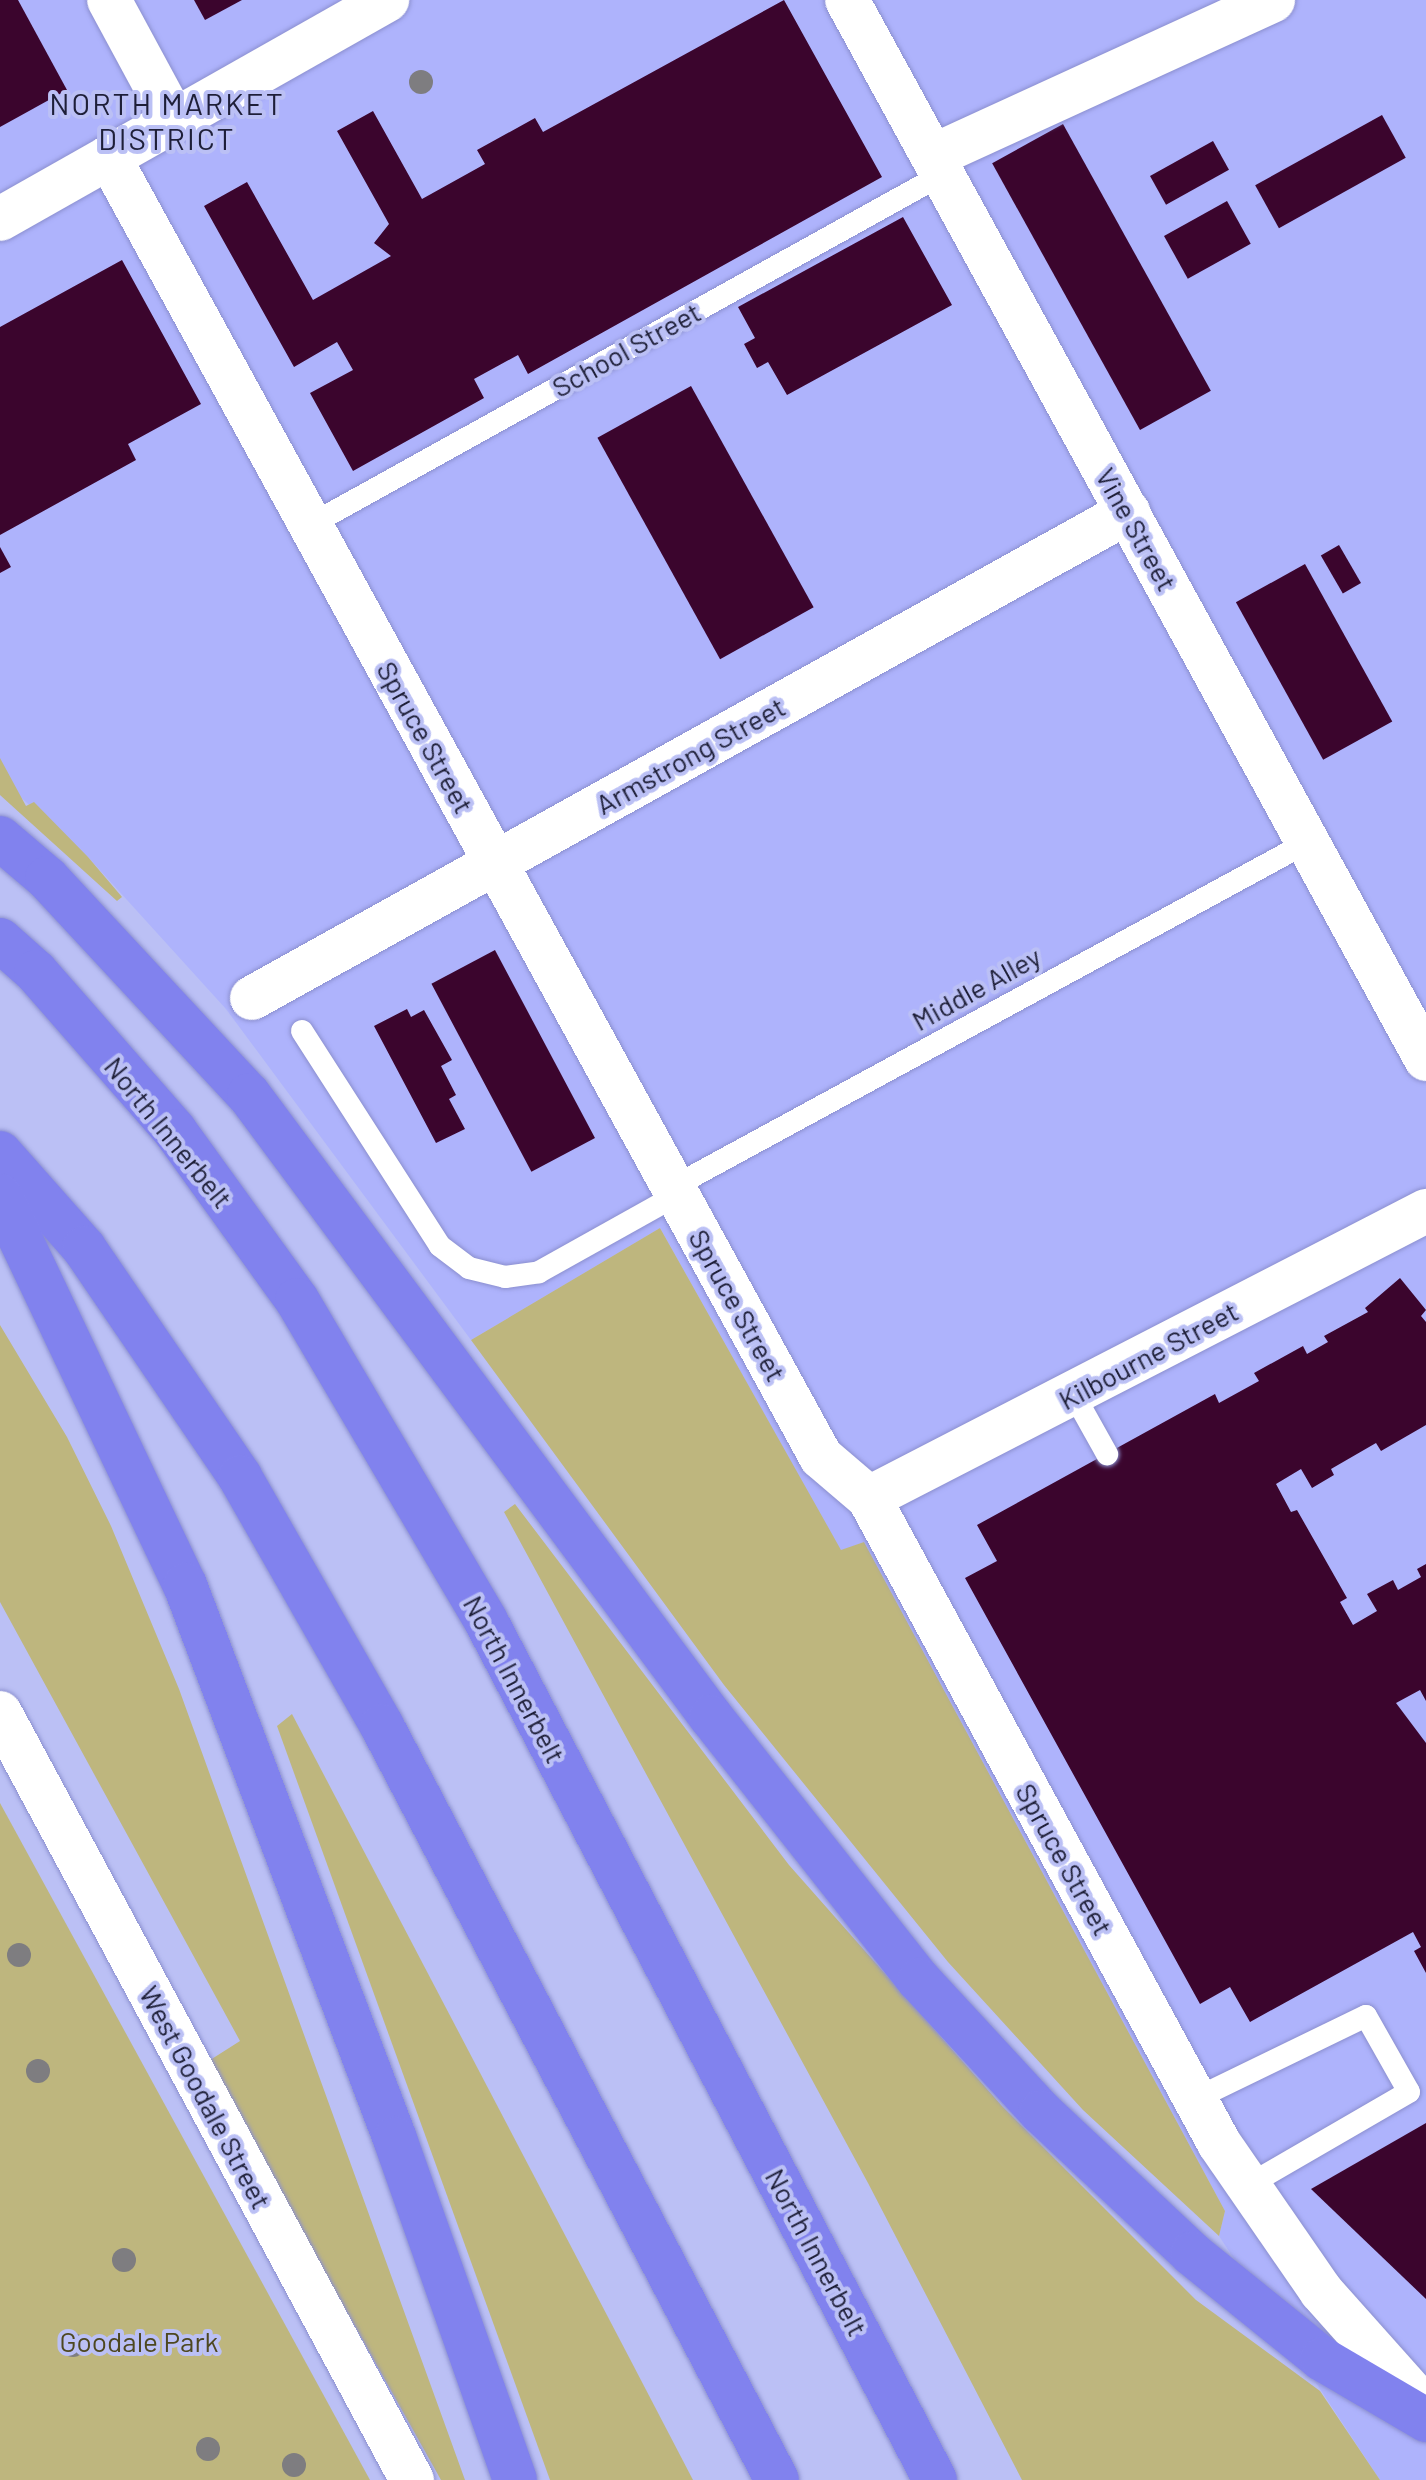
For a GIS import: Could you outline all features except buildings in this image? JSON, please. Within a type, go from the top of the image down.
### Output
[{"type":"highway","points":[[0,838],[47,878],[249,1095],[711,1717],[919,1980],[1041,2112],[1192,2254],[1322,2359],[1426,2420]]},
{"type":"highway","name":"North Innerbelt","points":[[0,940],[36,972],[175,1131],[297,1300],[486,1621],[935,2480]]},
{"type":"highway","points":[[0,1153],[84,1248],[240,1477],[382,1726],[777,2480]]},
{"type":"highway","points":[[0,1196],[185,1585],[400,2154],[515,2480]]},
{"type":"street","points":[[109,0],[174,120]]},
{"type":"street","points":[[0,219],[387,0]]},
{"type":"street","name":"Vine Street","points":[[847,0],[1426,1059]]},
{"type":"street","name":"School Street","points":[[938,165],[1273,0]]},
{"type":"street","name":"Spruce Street","points":[[109,157],[821,1457],[869,1498],[1195,2099],[1247,2186],[1321,2291],[1426,2409]]},
{"type":"street","name":"Armstrong Street","points":[[252,998],[1128,512]]},
{"type":"street","name":"Kilbourne Street","points":[[869,1498],[1426,1211]]},
{"type":"street","name":"West Goodale Street","points":[[0,1713],[412,2480]]},
{"type":"lane","name":"School Street","points":[[310,525],[938,165]]},
{"type":"lane","name":"Middle Alley","points":[[302,1031],[440,1246],[469,1268],[505,1277],[539,1272],[675,1191],[1308,842]]},
{"type":"lane","points":[[1074,1395],[1107,1454]]},
{"type":"lane","points":[[1195,2099],[1366,2016],[1409,2092],[1247,2186]]},
{"type":"shaded area","points":[[0,0],[1426,0],[1426,2480],[1380,2480],[1219,2236],[1225,2211],[864,1542],[841,1551],[660,1228],[471,1340],[226,1009],[88,857],[0,779]]},
{"type":"green space","points":[[0,758],[26,806],[34,802],[122,897],[117,901],[0,795]]},
{"type":"green space","points":[[660,1228],[841,1550],[864,1542],[1225,2211],[1219,2236],[1083,2110],[948,1962],[724,1685],[471,1340]]},
{"type":"green space","points":[[0,1325],[67,1437],[111,1526],[179,1689],[465,2480],[441,2480],[207,2062],[240,2041],[0,1602]]},
{"type":"green space","points":[[515,1504],[789,1865],[1002,2106],[1196,2300],[1320,2391],[1380,2480],[1022,2480],[868,2183],[504,1512]]},
{"type":"green space","points":[[292,1714],[693,2480],[550,2480],[277,1726]]},
{"type":"green space","name":"Goodale Park","points":[[0,1803],[370,2480],[0,2480]]},
{"type":"district","name":"NORTH MARKET DISTRICT","points":[[167,120]]}]
